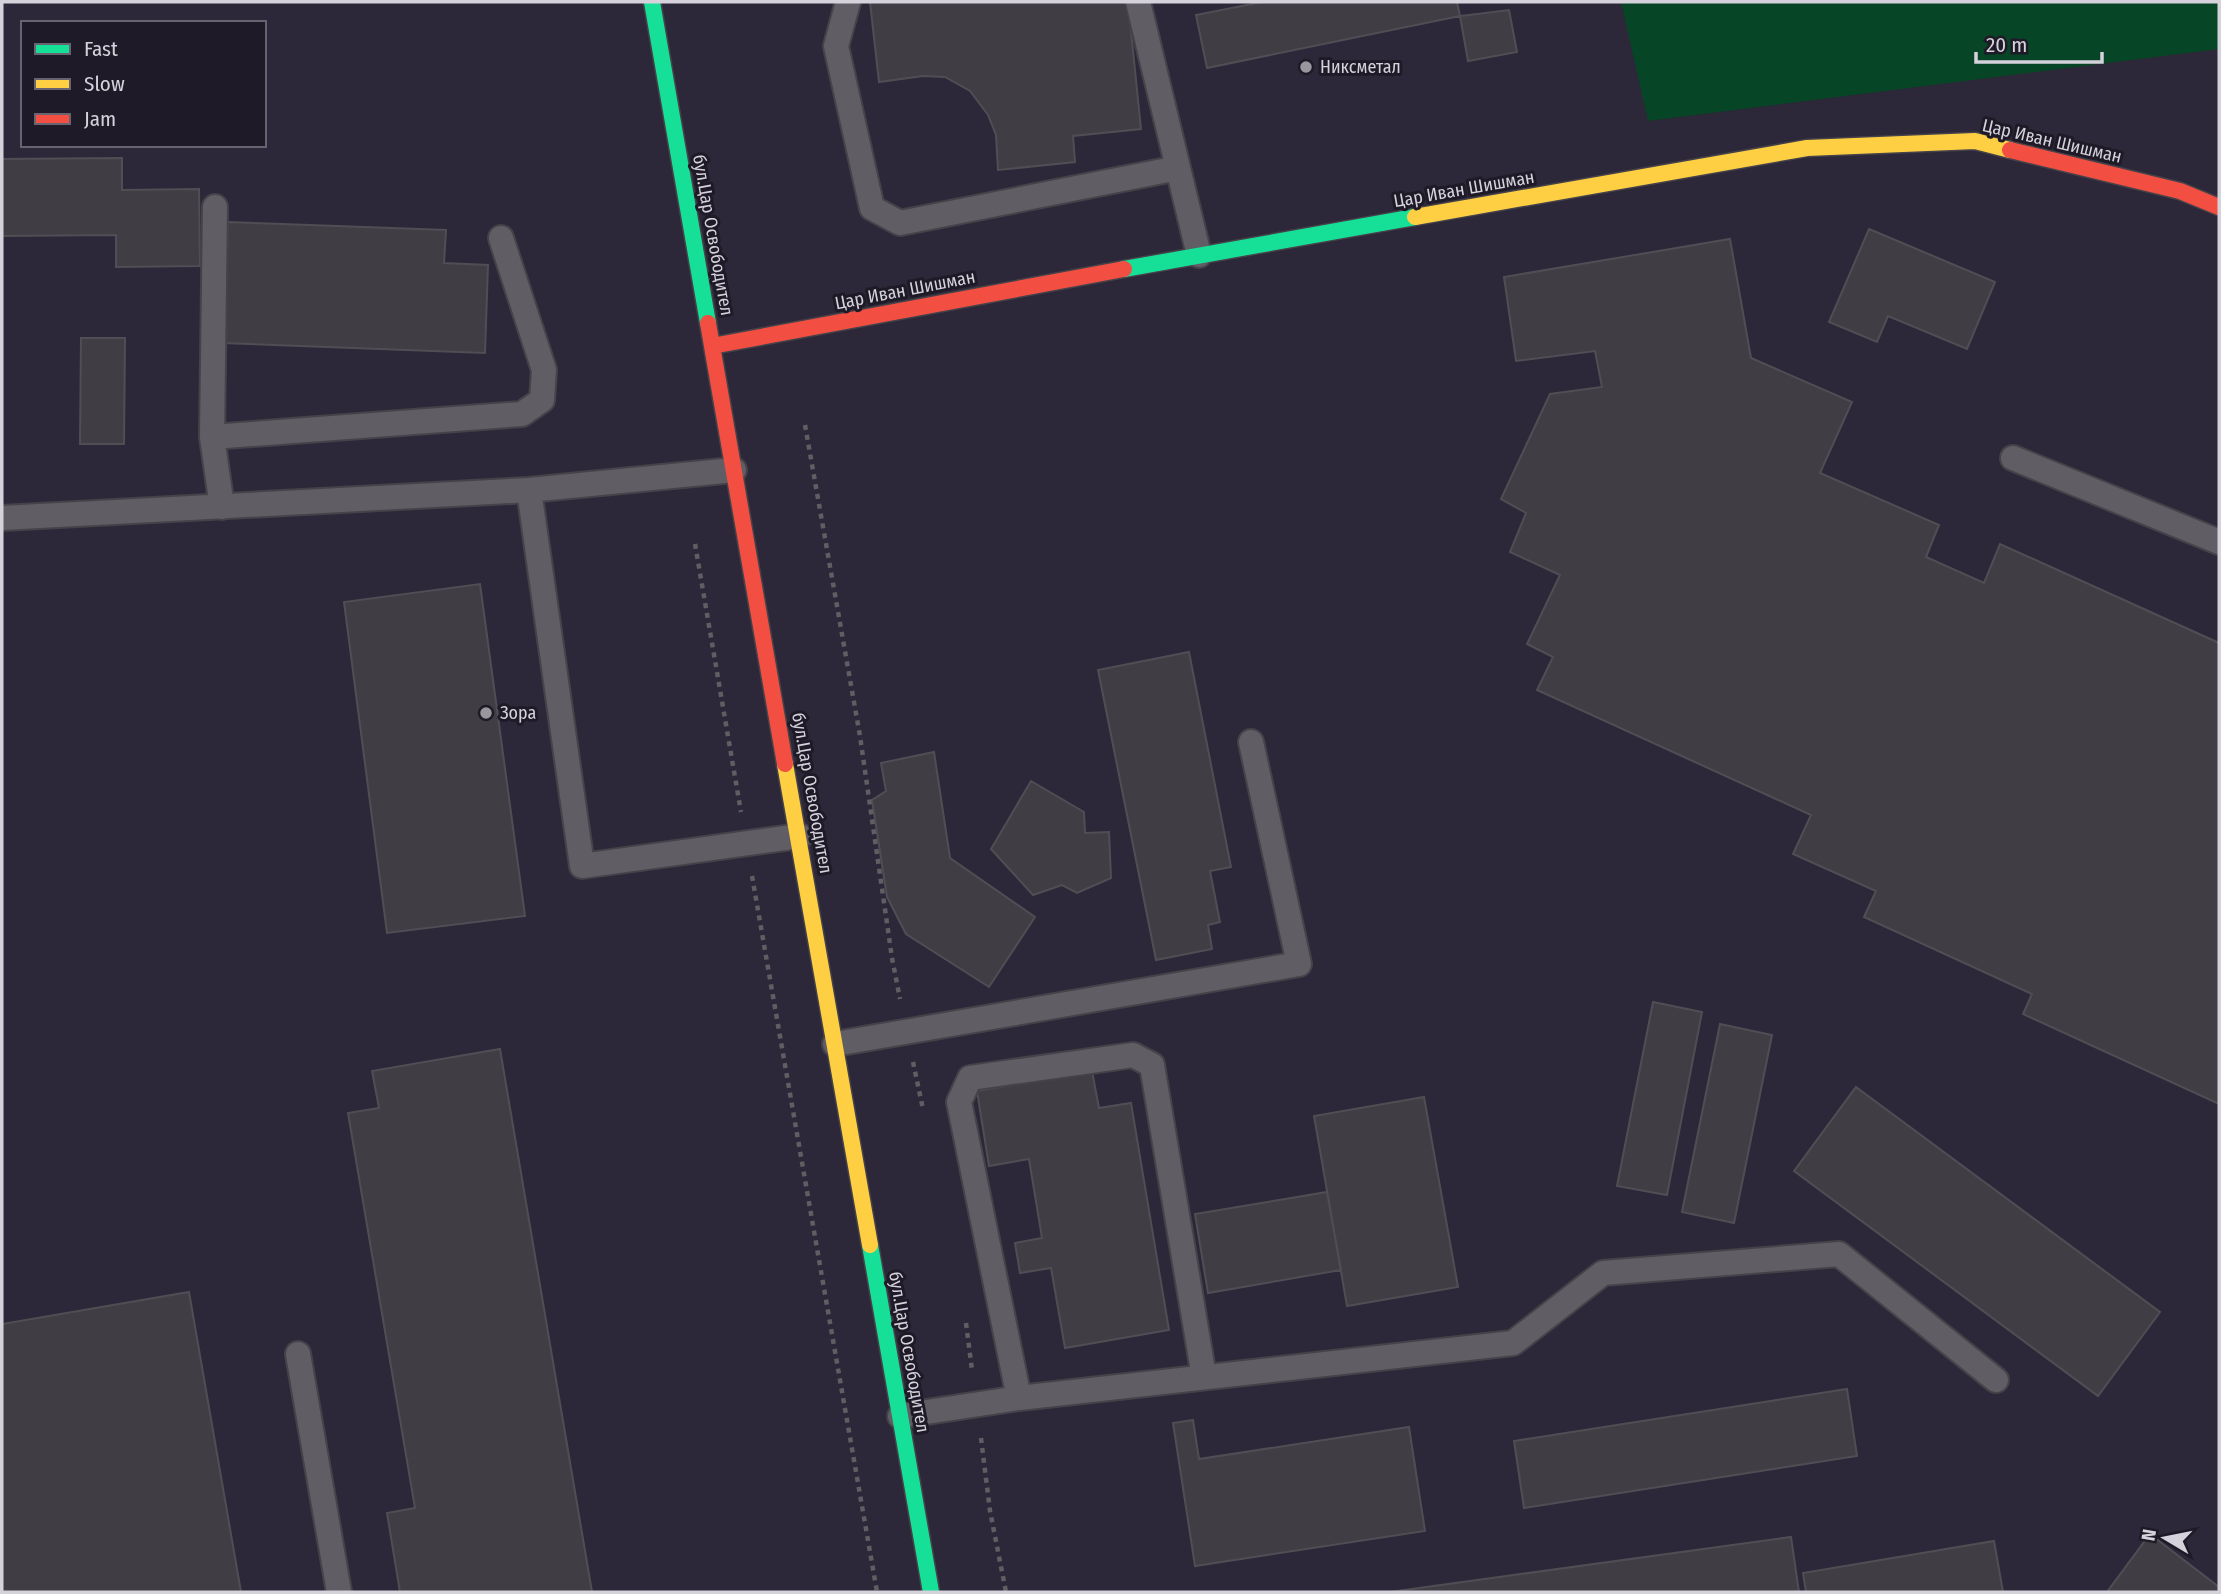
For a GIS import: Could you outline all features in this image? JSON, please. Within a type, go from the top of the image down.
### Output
[{"type":"main road","name":"бул.Цар Освободител","points":[[652,2],[931,1592]]},
{"type":"main road","name":"Цар Иван Шишман","points":[[712,346],[1199,255],[1807,148],[1975,142],[2180,191],[2219,207]]},
{"type":"lane","points":[[848,2],[836,46],[872,208],[900,223],[1178,168]]},
{"type":"lane","points":[[1138,2],[1199,255]]},
{"type":"lane","points":[[215,206],[212,437],[222,507]]},
{"type":"lane","points":[[212,437],[522,414],[542,400],[544,370],[501,237]]},
{"type":"lane","points":[[2014,458],[2219,542]]},
{"type":"lane","points":[[2,519],[529,490],[734,470]]},
{"type":"lane","points":[[529,490],[582,866],[800,836]]},
{"type":"lane","points":[[835,1044],[1298,964],[1251,741]]},
{"type":"lane","points":[[1019,1398],[959,1102],[970,1078],[1133,1055],[1152,1065],[1205,1377]]},
{"type":"lane","points":[[900,1416],[1019,1398],[1513,1343],[1603,1273],[1839,1254],[1996,1380]]},
{"type":"lane","points":[[298,1354],[339,1592]]},
{"type":"path","points":[[695,544],[742,813]]},
{"type":"path","points":[[751,867],[877,1592]]},
{"type":"shaded area","points":[[2,2],[1621,2],[1649,121],[2219,49],[2219,1592],[2,1592]]},
{"type":"green space","points":[[1621,2],[2219,2],[2219,49],[1648,121]]},
{"type":"building","points":[[870,2],[1128,2],[1141,129],[1073,136],[1075,162],[998,170],[996,135],[988,115],[970,91],[945,77],[923,76],[879,82]]},
{"type":"building","points":[[1262,2],[1457,2],[1460,16],[1207,68],[1196,15]]},
{"type":"building","points":[[1509,10],[1517,52],[1468,61],[1460,16]]},
{"type":"building","points":[[122,158],[122,190],[199,189],[200,266],[116,267],[116,235],[2,236],[2,159]]},
{"type":"building","points":[[228,222],[446,230],[444,263],[488,265],[485,353],[224,343]]},
{"type":"building","points":[[1869,229],[1995,282],[1967,349],[1888,316],[1877,342],[1829,322]]},
{"type":"building","points":[[1730,239],[1751,358],[1852,402],[1820,473],[1939,525],[1926,557],[1984,583],[2000,544],[2219,643],[2219,1104],[2023,1014],[2032,994],[1864,917],[1876,891],[1793,854],[1811,815],[1537,690],[1553,657],[1527,644],[1560,575],[1510,552],[1526,513],[1501,499],[1550,394],[1602,387],[1595,351],[1516,361],[1504,277]]},
{"type":"building","points":[[81,338],[125,338],[124,444],[80,444]]},
{"type":"building","points":[[480,584],[525,916],[387,933],[344,602]]},
{"type":"building","points":[[1189,652],[1231,867],[1210,871],[1220,922],[1208,925],[1212,949],[1156,960],[1098,670]]},
{"type":"building","points":[[934,752],[950,858],[1035,917],[989,987],[906,934],[887,897],[872,800],[886,791],[881,763]]},
{"type":"building","points":[[1031,781],[1084,812],[1085,833],[1109,832],[1111,878],[1077,893],[1062,885],[1033,895],[991,849]]},
{"type":"building","points":[[1653,1002],[1702,1012],[1667,1195],[1617,1186]]},
{"type":"building","points":[[1720,1024],[1772,1035],[1734,1223],[1682,1212]]},
{"type":"building","points":[[500,1049],[592,1592],[400,1592],[387,1513],[415,1508],[348,1113],[379,1108],[372,1071]]},
{"type":"building","points":[[1092,1071],[1099,1108],[1131,1103],[1169,1330],[1065,1348],[1051,1268],[1020,1273],[1015,1243],[1042,1238],[1029,1159],[989,1166],[977,1091]]},
{"type":"building","points":[[1856,1087],[2160,1312],[2098,1396],[1794,1171]]},
{"type":"building","points":[[1424,1097],[1458,1287],[1347,1306],[1314,1116]]},
{"type":"building","points":[[1327,1192],[1341,1270],[1208,1293],[1195,1214]]},
{"type":"building","points":[[189,1292],[241,1592],[2,1592],[2,1324]]},
{"type":"building","points":[[1847,1389],[1857,1456],[1524,1508],[1514,1441]]},
{"type":"building","points":[[1193,1420],[1199,1459],[1409,1427],[1425,1531],[1195,1566],[1173,1423]]},
{"type":"building","points":[[2150,1534],[2219,1587],[2219,1592],[2107,1592]]},
{"type":"building","points":[[1791,1537],[1799,1592],[1390,1592]]},
{"type":"building","points":[[1994,1541],[2003,1592],[1806,1592],[1803,1573]]},
{"type":"traffic: fast","points":[[652,2],[708,323]]},
{"type":"traffic: fast","points":[[1124,269],[1415,217]]},
{"type":"traffic: fast","points":[[870,1245],[931,1592]]},
{"type":"traffic: slow","points":[[1415,217],[1807,148],[1975,141],[2010,150]]},
{"type":"traffic: slow","points":[[785,764],[870,1245]]},
{"type":"traffic: jam","points":[[2010,150],[2180,191],[2219,207]]},
{"type":"traffic: jam","points":[[708,323],[712,346],[1124,269]]},
{"type":"traffic: jam","points":[[712,346],[785,764]]},
{"type":"place","name":"Никсметал","points":[[1306,67]]},
{"type":"place","name":"Зора","points":[[486,713]]}]
